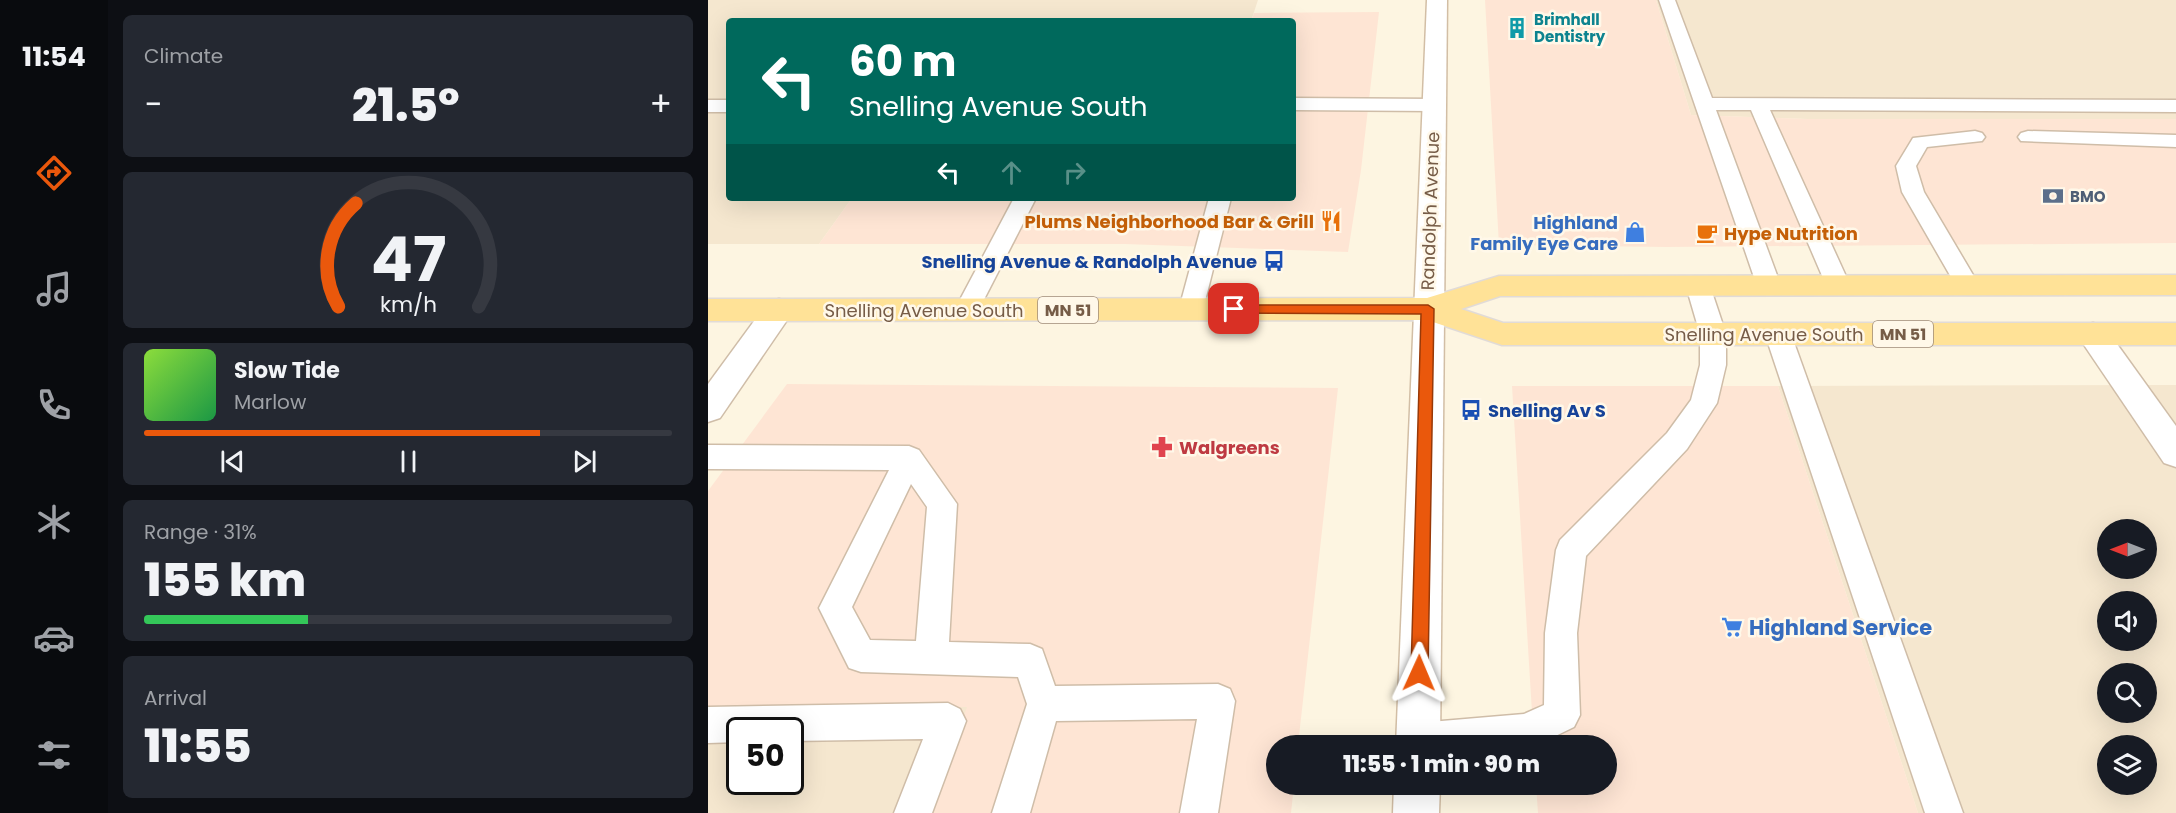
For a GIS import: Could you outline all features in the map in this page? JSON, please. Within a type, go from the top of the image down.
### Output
[{"type":"main road","name":"Randolph Avenue","points":[[1418,735],[1437,0]]},
{"type":"main road","name":"Snelling Avenue South","points":[[708,310],[1428,309],[1499,286],[2176,285]]},
{"type":"main road","name":"Snelling Avenue South","points":[[1428,309],[1502,334],[2176,334]]},
{"type":"main road","points":[[708,409],[779,310]]},
{"type":"main road","points":[[2093,334],[2176,453]]},
{"type":"main road","points":[[1416,813],[1417,795]]},
{"type":"lane","points":[[1667,0],[1769,286]]},
{"type":"lane","points":[[1296,104],[1434,105]]},
{"type":"lane","points":[[1705,104],[2176,106]]},
{"type":"lane","points":[[1758,104],[1838,285]]},
{"type":"lane","points":[[708,106],[726,106]]},
{"type":"lane","points":[[1967,285],[1913,192],[1906,166],[1920,142],[1975,137]]},
{"type":"lane","points":[[2028,137],[2176,141]]},
{"type":"lane","points":[[966,311],[1023,201]]},
{"type":"lane","points":[[1191,309],[1219,201]]},
{"type":"lane","points":[[1496,735],[1525,732],[1562,715],[1560,633],[1571,550],[1677,441],[1704,403],[1713,365],[1713,334],[1698,286]]},
{"type":"lane","points":[[1778,334],[1944,813]]},
{"type":"lane","points":[[708,457],[909,458]]},
{"type":"lane","points":[[909,458],[835,608],[861,656],[1030,661],[1044,704],[1011,813]]},
{"type":"lane","points":[[909,458],[942,504],[931,658]]},
{"type":"lane","points":[[1044,704],[1218,701],[1199,813]]},
{"type":"lane","points":[[708,725],[948,721],[913,813]]},
{"type":"shaded area","points":[[708,0],[1258,0],[1252,18],[726,18],[726,201],[850,201],[819,244],[708,244]]},
{"type":"shaded area","points":[[1485,0],[1656,0],[1691,115],[1808,119],[2176,119],[2176,243],[1667,247],[1499,245]]},
{"type":"shaded area","points":[[1656,0],[2176,0],[2176,119],[1808,119],[1691,115]]},
{"type":"shaded area","points":[[1379,12],[1361,170],[1348,252],[1125,244],[819,244],[850,201],[1296,201],[1296,18],[1252,18],[1254,13]]},
{"type":"shaded area","points":[[787,384],[1338,388],[1299,735],[1266,735],[1266,795],[1293,795],[1291,813],[930,813],[967,707],[708,708],[708,491]]},
{"type":"shaded area","points":[[2176,385],[2176,813],[1918,813],[1778,386]]},
{"type":"shaded area","points":[[1512,386],[1778,386],[1918,813],[1538,813],[1537,795],[1617,795],[1617,735],[1533,735]]},
{"type":"shaded area","points":[[968,707],[930,813],[708,813],[708,708]]},
{"type":"place","name":"Brimhall Dentistry","points":[[1517,28]]},
{"type":"place","name":"BMO","points":[[2053,196]]},
{"type":"place","name":"Plums Neighborhood Bar & Grill","points":[[1331,221]]},
{"type":"place","name":"Highland Family Eye Care","points":[[1635,232]]},
{"type":"place","name":"Hype Nutrition","points":[[1707,233]]},
{"type":"place","name":"Snelling Avenue & Randolph Avenue","points":[[1274,261]]},
{"type":"place","name":"Snelling Av S","points":[[1471,410]]},
{"type":"place","name":"Walgreens","points":[[1162,447]]},
{"type":"place","name":"Highland Service","points":[[1732,627]]},
{"type":"route","points":[[1234,309],[1428,309],[1419,673]]}]
